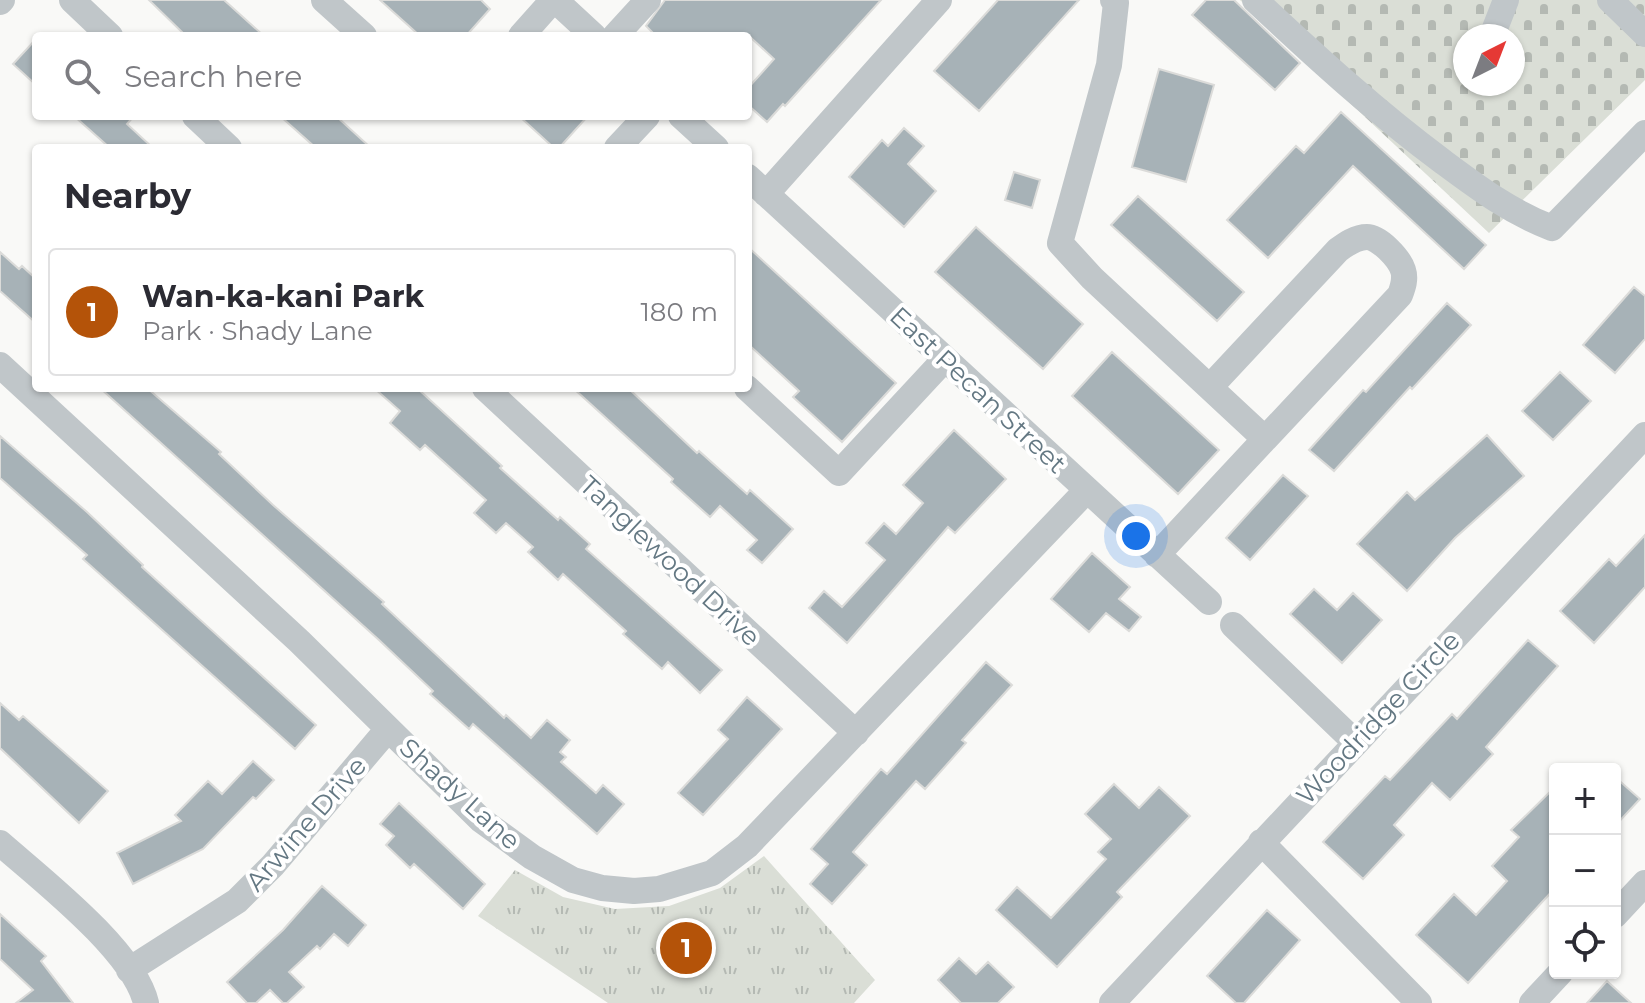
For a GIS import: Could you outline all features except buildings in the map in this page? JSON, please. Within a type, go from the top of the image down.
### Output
[{"type":"street","points":[[72,0],[106,32]]},
{"type":"street","points":[[324,0],[360,32]]},
{"type":"street","points":[[525,32],[554,0],[590,32]]},
{"type":"street","points":[[619,32],[648,0]]},
{"type":"street","points":[[757,186],[939,0]]},
{"type":"street","points":[[1113,0],[1116,3],[1109,65],[1060,243],[1092,278],[1265,439]]},
{"type":"street","points":[[1255,0],[1408,135],[1495,201],[1524,218],[1552,228],[1645,133]]},
{"type":"street","points":[[1497,24],[1506,0]]},
{"type":"street","points":[[1610,0],[1645,34]]},
{"type":"street","points":[[199,120],[225,144]]},
{"type":"street","points":[[621,144],[643,120]]},
{"type":"street","points":[[685,120],[712,144]]},
{"type":"street","name":"East Pecan Street","points":[[757,186],[1209,602]]},
{"type":"street","points":[[1157,555],[1400,295],[1405,281],[1403,269],[1394,256],[1372,237],[1349,242],[1338,250],[1210,387]]},
{"type":"street","points":[[751,392],[839,473],[945,359]]},
{"type":"street","name":"Shady Lane","points":[[0,365],[299,641],[481,820],[532,857],[573,880],[602,888],[634,891],[659,889],[712,873],[747,846],[1087,490]]},
{"type":"street","name":"Tanglewood Drive","points":[[489,392],[856,733]]},
{"type":"street","name":"Woodridge Circle","points":[[1112,1003],[1645,435]]},
{"type":"street","points":[[1233,625],[1355,742]]},
{"type":"street","name":"Arwine Drive","points":[[129,970],[237,901],[273,865],[388,729]]},
{"type":"street","points":[[1261,842],[1419,1003]]},
{"type":"street","points":[[0,843],[99,932],[143,991],[146,1003]]},
{"type":"street","points":[[1621,909],[1645,883]]},
{"type":"street","points":[[1532,1003],[1554,979]]},
{"type":"green space","points":[[1240,0],[1645,0],[1645,80],[1489,233]]},
{"type":"green space","points":[[764,856],[875,980],[854,1003],[608,1003],[478,916],[515,870],[563,897],[615,909],[669,906],[720,888]]},
{"type":"place","name":"Wan-ka-kani Park","points":[[686,948]]}]
